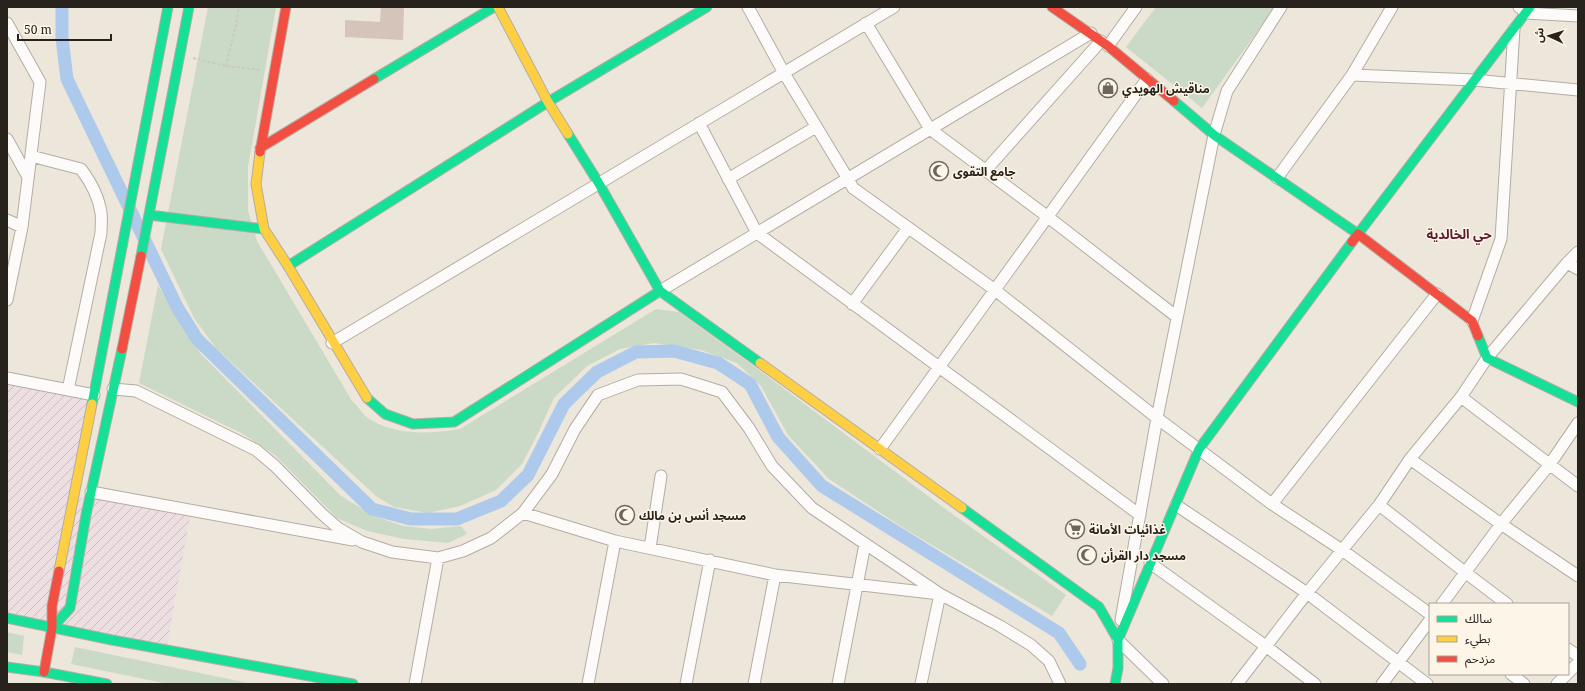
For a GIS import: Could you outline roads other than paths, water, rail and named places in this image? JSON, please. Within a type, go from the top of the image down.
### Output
[{"type":"main road","points":[[44,672],[52,628],[52,606],[136,179],[168,7]]},
{"type":"main road","points":[[52,628],[70,608],[91,492],[139,268],[189,7]]},
{"type":"main road","points":[[286,7],[260,148],[256,184],[264,230],[288,266],[365,397],[385,414],[413,424],[454,422],[660,291]]},
{"type":"main road","points":[[260,148],[494,7]]},
{"type":"main road","points":[[498,7],[548,102],[598,182],[660,291],[1099,607],[1118,640]]},
{"type":"main road","points":[[288,266],[548,102],[707,7]]},
{"type":"main road","points":[[1052,7],[1104,43],[1214,135],[1358,234],[1472,321],[1487,358],[1578,402]]},
{"type":"main road","points":[[1115,684],[1118,668],[1118,640],[1199,449],[1358,234],[1514,29],[1525,9]]},
{"type":"main road","points":[[149,215],[264,230]]},
{"type":"main road","points":[[7,618],[52,628],[353,684]]},
{"type":"main road","points":[[7,667],[44,672],[107,684]]},
{"type":"street","points":[[748,7],[784,73],[853,188],[995,290],[1157,418],[1272,504],[1342,550],[1429,613]]},
{"type":"street","points":[[332,343],[598,182],[894,7]]},
{"type":"street","points":[[986,170],[1136,7]]},
{"type":"street","points":[[1163,684],[1118,640],[1157,418],[1214,135],[1227,91],[1281,7]]},
{"type":"street","points":[[1277,178],[1352,75],[1390,8]]},
{"type":"street","points":[[1525,9],[1578,16]]},
{"type":"street","points":[[7,23],[12,42],[40,82],[22,227],[7,300]]},
{"type":"street","points":[[866,23],[930,130],[986,170],[1177,317]]},
{"type":"street","points":[[1472,321],[1501,239],[1514,29]]},
{"type":"street","points":[[660,291],[1091,33]]},
{"type":"street","points":[[1352,75],[1474,80],[1578,90]]},
{"type":"street","points":[[880,449],[1147,78]]},
{"type":"street","points":[[699,123],[757,233],[1140,515]]},
{"type":"street","points":[[728,179],[816,126]]},
{"type":"street","points":[[7,139],[28,178]]},
{"type":"street","points":[[31,156],[80,169],[86,176],[101,211],[101,233],[68,390]]},
{"type":"street","points":[[7,220],[22,227]]},
{"type":"street","points":[[852,304],[908,228]]},
{"type":"street","points":[[1237,684],[1267,647],[1307,592],[1379,505],[1410,459],[1461,397],[1487,358],[1578,252]]},
{"type":"street","points":[[1567,263],[1578,269]]},
{"type":"street","points":[[1272,504],[1436,294]]},
{"type":"street","points":[[7,378],[94,395]]},
{"type":"street","points":[[91,492],[362,542],[392,552],[438,558],[463,551],[491,538],[523,513],[552,474],[575,429],[598,395],[638,380],[681,379],[722,392],[749,428],[772,466],[812,508],[940,594],[1000,626],[1031,645],[1049,662],[1060,684]]},
{"type":"street","points":[[113,389],[136,391],[256,450],[275,466],[321,513],[338,528],[362,542]]},
{"type":"street","points":[[1461,397],[1578,486]]},
{"type":"street","points":[[1443,603],[1501,524],[1550,464],[1578,423]]},
{"type":"street","points":[[1410,459],[1501,524],[1578,576]]},
{"type":"street","points":[[650,548],[661,476]]},
{"type":"street","points":[[1176,505],[1307,592],[1427,684]]},
{"type":"street","points":[[1379,505],[1507,603]]},
{"type":"street","points":[[523,513],[615,541],[710,560],[774,575],[940,594]]},
{"type":"street","points":[[588,684],[615,541]]},
{"type":"street","points":[[838,684],[866,544]]},
{"type":"street","points":[[415,684],[438,558]]},
{"type":"street","points":[[686,684],[710,560]]},
{"type":"street","points":[[1150,563],[1267,647],[1315,684]]},
{"type":"street","points":[[754,684],[774,575]]},
{"type":"street","points":[[921,684],[940,594]]},
{"type":"street","points":[[1382,684],[1429,621]]},
{"type":"street","points":[[1569,650],[1578,656]]},
{"type":"street","points":[[1569,673],[1578,663]]},
{"type":"street","points":[[1511,675],[1524,684]]},
{"type":"street","points":[[1557,684],[1567,675]]},
{"type":"waterway","points":[[62,7],[62,38],[67,79],[177,307],[197,339],[372,509],[411,519],[457,519],[501,501],[528,475],[564,404],[597,372],[636,352],[674,351],[718,363],[750,384],[778,437],[822,486],[1059,633],[1080,664]]},
{"type":"place","name":"مناقيش الهويدي","points":[[1108,88]]},
{"type":"place","name":"جامع التقوى","points":[[939,171]]},
{"type":"place","name":"مسجد أنس بن مالك","points":[[625,515]]},
{"type":"place","name":"غذائيات الأمانة","points":[[1075,529]]},
{"type":"place","name":"مسجد دار القرأن","points":[[1087,555]]},
{"type":"district","name":"حي الخالدية","points":[[1459,234]]}]
